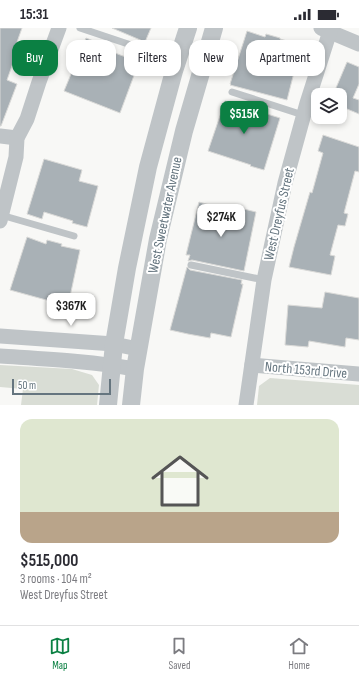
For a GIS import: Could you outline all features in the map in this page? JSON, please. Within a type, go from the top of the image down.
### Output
[{"type":"street","points":[[1,218],[16,157],[17,138],[27,119],[59,28]]},
{"type":"street","name":"West Sweetwater Avenue","points":[[108,405],[114,344],[127,268],[148,167],[174,71],[188,28]]},
{"type":"street","name":"West Sweetwater Avenue","points":[[131,405],[138,348],[158,239],[184,131],[214,28]]},
{"type":"street","points":[[327,29],[359,44]]},
{"type":"street","name":"West Dreyfus Street","points":[[246,405],[264,280],[285,183],[327,29]]},
{"type":"street","points":[[0,136],[17,138]]},
{"type":"street","points":[[0,336],[114,344],[138,348]]},
{"type":"street","points":[[0,356],[70,360],[135,369]]},
{"type":"street","name":"North 153rd Drive","points":[[252,365],[359,374]]},
{"type":"lane","points":[[80,28],[124,43]]},
{"type":"lane","points":[[232,92],[304,114]]},
{"type":"lane","points":[[1,218],[74,236]]},
{"type":"lane","points":[[191,265],[264,280]]},
{"type":"shaded area","points":[[0,365],[72,369],[92,375],[99,385],[97,405],[21,405],[23,389],[0,387]]},
{"type":"shaded area","points":[[270,378],[359,385],[359,405],[257,405],[259,386]]},
{"type":"building","points":[[0,28],[22,28],[18,40],[12,40],[12,66],[7,80],[17,84],[0,126]]},
{"type":"building","points":[[112,28],[151,28],[146,40],[140,40]]},
{"type":"building","points":[[247,31],[265,37],[266,34],[284,40],[246,40],[246,76],[293,76],[287,100],[230,85],[233,76],[238,76],[238,59]]},
{"type":"building","points":[[116,53],[124,56],[124,76],[134,76],[120,113],[64,91],[70,76],[116,76]]},
{"type":"building","points":[[347,62],[359,67],[359,84],[353,98],[359,100],[359,114],[347,109],[347,88],[336,88]]},
{"type":"building","points":[[225,101],[280,118],[264,170],[208,151]]},
{"type":"building","points":[[323,135],[359,147],[359,172],[355,171],[344,213],[348,214],[345,226],[338,225],[330,255],[335,256],[331,275],[289,267],[310,192],[312,193],[323,153],[318,151]]},
{"type":"building","points":[[44,159],[82,170],[79,181],[98,186],[87,227],[44,212],[42,219],[27,214]]},
{"type":"building","points":[[199,202],[213,206],[211,214],[237,220],[240,208],[256,212],[244,271],[192,260],[188,261],[190,255],[186,255]]},
{"type":"building","points":[[27,237],[46,244],[47,240],[62,244],[61,246],[80,250],[68,306],[10,290]]},
{"type":"building","points":[[187,267],[190,270],[242,280],[241,284],[243,284],[231,337],[211,333],[210,338],[170,330]]},
{"type":"building","points":[[325,292],[359,298],[359,340],[346,338],[345,347],[309,341],[308,347],[285,345],[288,305],[322,308]]}]
